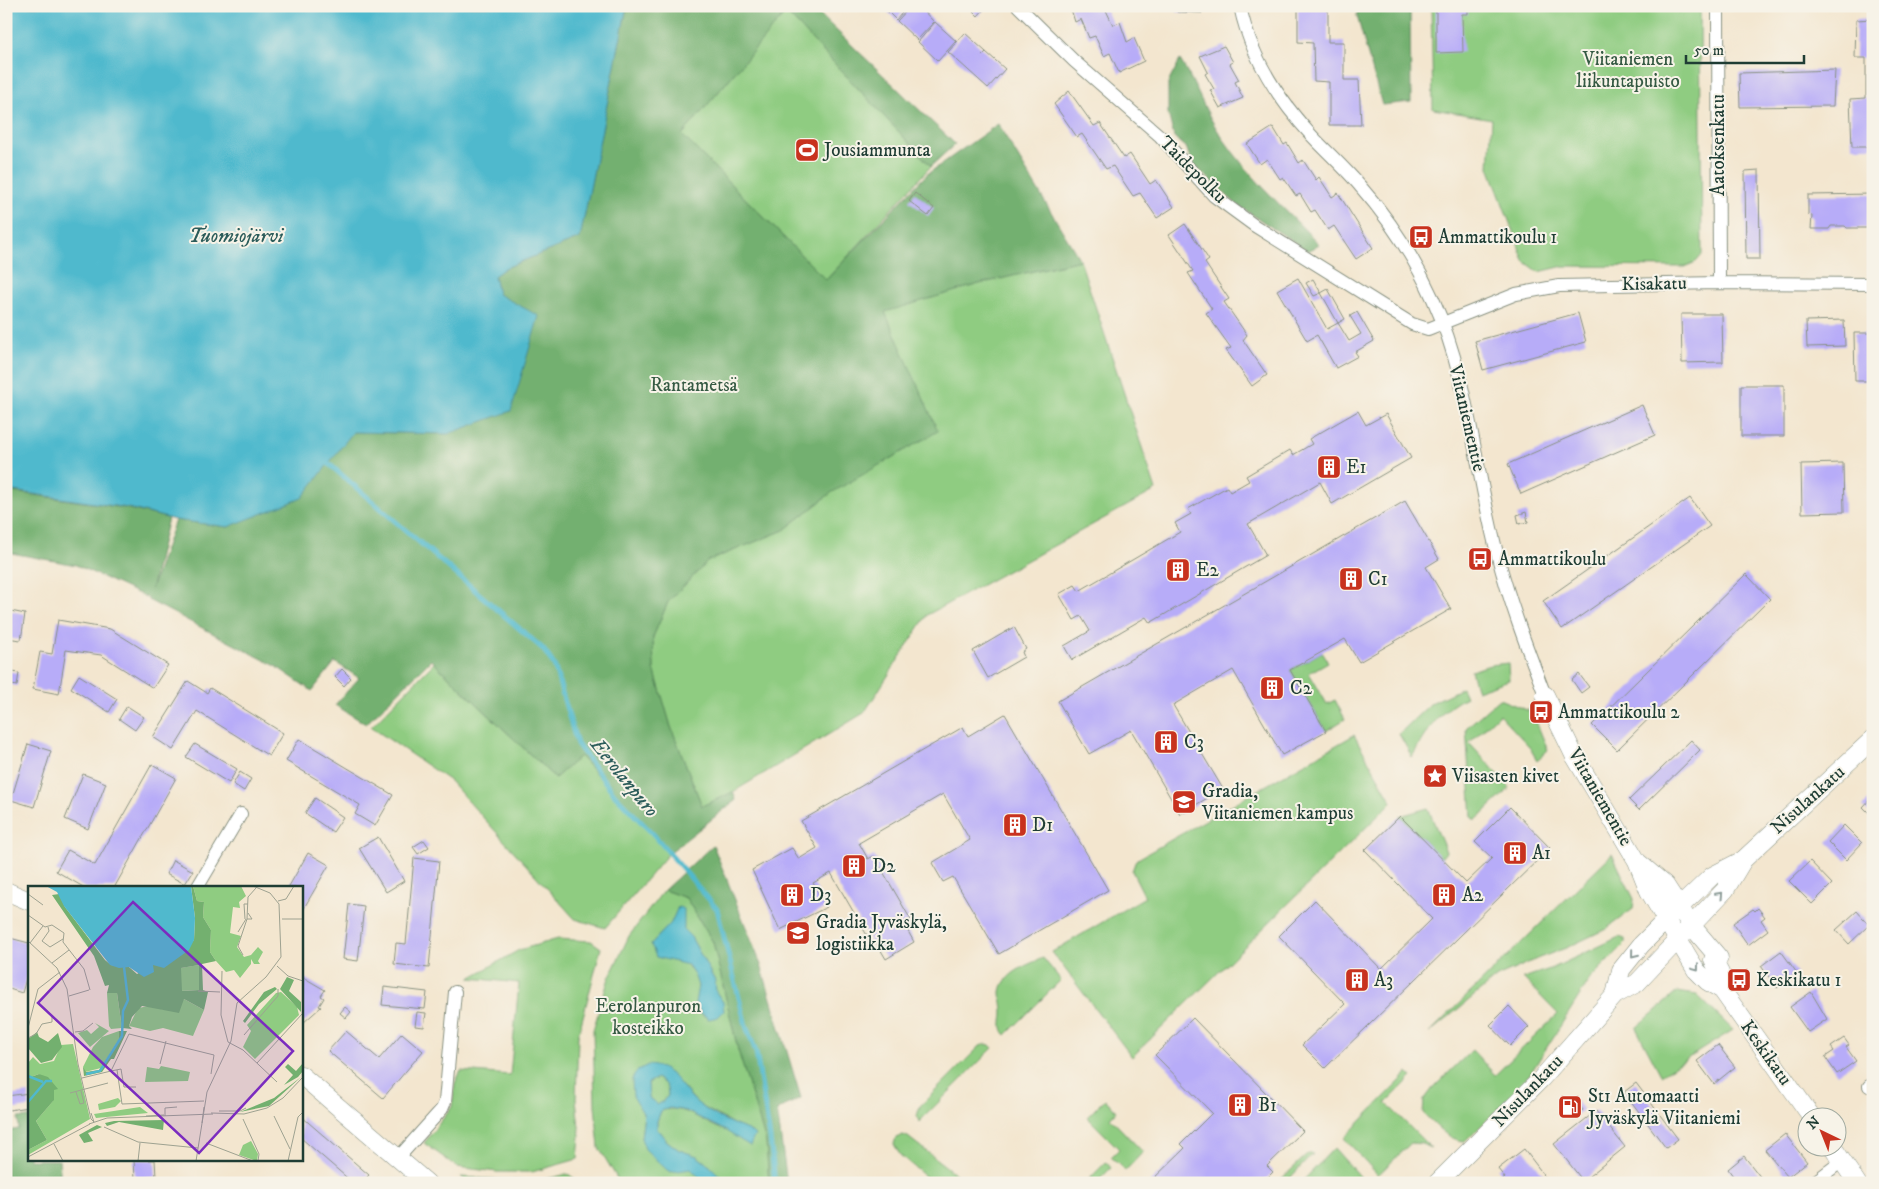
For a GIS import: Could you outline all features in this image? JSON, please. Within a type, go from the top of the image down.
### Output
[{"type":"street","name":"Taidepolku","points":[[1018,6],[1074,61],[1160,136],[1214,196],[1255,226],[1412,324],[1428,328],[1442,323]]},
{"type":"street","name":"Viitaniementie","points":[[1240,6],[1244,26],[1264,73],[1284,102],[1312,135],[1359,184],[1386,217],[1407,248],[1433,299],[1460,380],[1496,552],[1545,695],[1575,757],[1637,861],[1649,891],[1666,920]]},
{"type":"street","name":"Aatoksenkatu","points":[[1718,6],[1720,283]]},
{"type":"street","name":"Kisakatu","points":[[1442,323],[1516,294],[1559,286],[1720,283],[1873,284]]},
{"type":"street","name":"Nisulankatu","points":[[1615,995],[1621,970],[1641,945],[1666,920],[1712,876],[1743,860],[1873,739]]},
{"type":"street","points":[[198,886],[241,814]]},
{"type":"street","name":"Nisulankatu","points":[[1437,1183],[1541,1079],[1615,995],[1637,984],[1725,890],[1743,860]]},
{"type":"street","name":"Viitaniementie","points":[[1637,861],[1665,885],[1691,925]]},
{"type":"street","name":"Keskikatu","points":[[1666,920],[1696,970],[1707,981],[1722,990],[1804,1106]]},
{"type":"street","name":"Keskikatu","points":[[1691,925],[1719,958],[1713,960],[1720,973],[1722,990]]},
{"type":"street","points":[[398,1158],[442,1109],[445,1102],[455,992]]},
{"type":"street","points":[[302,1076],[427,1183]]},
{"type":"street","points":[[1838,1156],[1857,1183]]},
{"type":"street","points":[[1813,1183],[1842,1162]]},
{"type":"green space","name":"Rantametsä","points":[[627,6],[811,6],[955,144],[931,166],[786,12],[682,135],[826,280],[926,175],[998,124],[1080,260],[979,284],[885,312],[938,431],[831,493],[784,530],[708,561],[668,602],[653,637],[654,669],[671,727],[702,806],[733,792],[736,800],[669,853],[580,756],[555,778],[431,660],[366,724],[335,705],[359,678],[335,662],[312,691],[274,665],[148,600],[148,598],[76,565],[6,552],[6,491],[124,508],[168,518],[151,590],[175,520],[228,527],[353,432],[448,434],[498,294],[494,276],[505,268],[580,238]]},
{"type":"green space","points":[[1357,6],[1410,6],[1411,102],[1382,105],[1357,16]]},
{"type":"green space","name":"Viitaniemen liikuntapuisto","points":[[1431,6],[1700,6],[1702,255],[1696,262],[1684,267],[1564,266],[1539,272],[1524,261],[1489,167],[1492,119],[1433,109]]},
{"type":"green space","name":"Jousiammunta","points":[[786,12],[931,166],[826,280],[682,135]]},
{"type":"green space","points":[[1180,60],[1216,128],[1233,152],[1268,193],[1319,244],[1308,251],[1236,204],[1192,163],[1186,147],[1174,137],[1168,113],[1168,83]]},
{"type":"green space","points":[[1080,260],[1156,490],[927,615],[864,713],[733,792],[702,806],[671,727],[654,669],[653,637],[668,602],[708,561],[784,530],[831,493],[884,312],[979,284]]},
{"type":"green space","points":[[1322,652],[1328,662],[1309,673],[1327,704],[1335,700],[1345,719],[1326,731],[1290,670]]},
{"type":"green space","points":[[434,663],[555,778],[580,756],[669,853],[605,928],[575,919],[450,781],[371,727]]},
{"type":"green space","points":[[1508,663],[1509,680],[1477,691],[1471,671],[1490,665]]},
{"type":"green space","points":[[1462,688],[1466,697],[1448,709],[1434,722],[1412,757],[1399,734],[1431,703]]},
{"type":"green space","points":[[1499,699],[1532,712],[1548,750],[1537,760],[1528,745],[1499,714],[1469,743],[1510,788],[1476,820],[1472,818],[1466,728]]},
{"type":"green space","points":[[1354,735],[1392,802],[1132,1057],[1052,952],[1145,897],[1132,871],[1136,860]]},
{"type":"green space","points":[[1428,808],[1446,852],[1441,858],[1400,816]]},
{"type":"green space","points":[[713,845],[760,962],[801,1098],[777,1110],[787,1183],[769,1183],[766,1142],[738,1050],[713,942],[686,898],[664,890]]},
{"type":"green space","points":[[1612,854],[1634,899],[1633,909],[1606,929],[1497,977],[1429,1033]]},
{"type":"green space","name":"Eerolanpuron kosteikko","points":[[664,890],[686,898],[713,942],[738,1050],[766,1142],[769,1183],[727,1183],[697,1156],[679,1150],[667,1141],[657,1129],[657,1121],[661,1111],[669,1109],[693,1115],[727,1131],[752,1132],[699,1105],[670,1073],[648,1065],[642,1109],[644,1115],[641,1138],[691,1169],[705,1183],[620,1183],[599,1148],[595,1106],[593,1030],[609,978],[629,936]],"holes":[[[678,908],[684,930],[691,937],[715,981],[716,992],[723,1002],[709,1019],[700,1013],[695,1003],[698,988],[697,980],[693,973],[674,956],[651,944],[671,923]]]},
{"type":"green space","points":[[1619,937],[1625,939],[1625,944],[1590,979],[1530,1074],[1466,1141],[1448,1135],[1423,1113],[1424,1100],[1433,1088],[1472,1050],[1495,1075],[1558,1014],[1523,978],[1553,968]]},
{"type":"green space","points":[[558,939],[591,941],[601,948],[578,1036],[576,1100],[580,1136],[578,1159],[532,1172],[497,1172],[457,1167],[424,1143],[452,1107],[455,1083],[461,1071],[510,1075],[519,983],[470,978],[519,950]]},
{"type":"green space","points":[[1043,958],[1061,980],[1006,1035],[1002,1027],[1001,992],[1003,985],[1011,974]]},
{"type":"green space","points":[[1677,992],[1697,995],[1733,1030],[1661,1075],[1636,1028]]},
{"type":"green space","points":[[986,1044],[993,1048],[919,1122],[917,1116],[920,1106],[980,1046]]},
{"type":"green space","points":[[1408,1073],[1412,1077],[1386,1103],[1431,1148],[1423,1144],[1411,1143],[1378,1175],[1344,1138]]},
{"type":"green space","points":[[657,1078],[666,1085],[668,1096],[658,1105],[649,1098],[648,1083]]},
{"type":"green space","points":[[1105,1099],[1116,1111],[1110,1118],[1143,1152],[1125,1171],[1111,1157],[1119,1149],[1087,1117]]},
{"type":"green space","points":[[28,1117],[28,1162],[59,1162],[61,1183],[6,1183],[6,1131],[19,1129],[18,1118]]},
{"type":"green space","points":[[903,1135],[967,1183],[933,1183],[900,1155],[894,1144],[896,1138]]},
{"type":"green space","points":[[1334,1148],[1365,1183],[1301,1183]]},
{"type":"green space","points":[[1308,1154],[1313,1154],[1285,1183],[1277,1183]]},
{"type":"green space","points":[[1106,1162],[1111,1168],[1096,1183],[1085,1183]]},
{"type":"green space","points":[[568,1174],[575,1179],[573,1183],[468,1183],[461,1177],[533,1182]]},
{"type":"water","name":"Tuomiojärvi","points":[[6,6],[627,6],[580,238],[505,268],[494,276],[498,294],[539,316],[511,411],[448,434],[353,432],[302,498],[228,527],[175,520],[128,508],[6,490]]},
{"type":"water","points":[[678,907],[684,909],[684,930],[691,937],[715,981],[716,992],[723,1002],[724,1011],[718,1017],[709,1019],[701,1013],[695,1003],[698,986],[694,974],[688,965],[656,957],[651,944],[671,923]]},
{"type":"water","points":[[648,1065],[665,1070],[704,1108],[755,1135],[750,1146],[726,1131],[686,1111],[670,1108],[661,1111],[657,1121],[657,1129],[667,1141],[679,1150],[697,1156],[727,1183],[705,1183],[691,1169],[671,1172],[645,1149],[641,1138],[644,1115],[633,1096],[632,1079],[638,1070]],"holes":[[[657,1078],[667,1087],[668,1096],[658,1105],[649,1098],[648,1083]]]},
{"type":"building","points":[[882,6],[908,6],[896,20]]},
{"type":"building","points":[[911,6],[919,6],[934,22],[917,40],[897,21]]},
{"type":"building","points":[[968,6],[987,6],[978,16]]},
{"type":"building","points":[[1070,6],[1097,6],[1098,9],[1104,6],[1113,25],[1120,22],[1127,42],[1134,38],[1144,61],[1119,73],[1110,53],[1104,56],[1095,36],[1089,38],[1081,19],[1075,22]]},
{"type":"building","points":[[1177,6],[1201,6],[1202,13],[1177,12]]},
{"type":"building","points":[[1298,6],[1328,6],[1328,42],[1344,42],[1344,80],[1359,80],[1361,125],[1329,125],[1329,82],[1314,81],[1313,43],[1298,42]]},
{"type":"building","points":[[1436,6],[1468,6],[1468,14],[1462,14],[1463,52],[1436,53]]},
{"type":"building","points":[[1873,19],[1873,147],[1852,147],[1850,99],[1866,98],[1866,58],[1855,58],[1856,20]]},
{"type":"building","points":[[935,22],[956,41],[938,61],[918,42]]},
{"type":"building","points":[[965,33],[1005,69],[988,88],[948,52]]},
{"type":"building","points":[[1224,46],[1233,62],[1230,64],[1239,80],[1235,82],[1243,98],[1220,108],[1210,90],[1214,89],[1205,74],[1208,72],[1200,56]]},
{"type":"building","points":[[1835,70],[1833,106],[1740,107],[1739,73]]},
{"type":"building","points":[[1069,91],[1094,126],[1100,123],[1124,158],[1130,154],[1150,184],[1156,180],[1174,207],[1157,218],[1140,193],[1133,196],[1113,166],[1106,169],[1082,134],[1077,137],[1054,104]]},
{"type":"building","points":[[1273,127],[1284,145],[1287,143],[1299,163],[1303,160],[1316,180],[1319,177],[1332,197],[1338,193],[1373,248],[1356,259],[1334,226],[1328,230],[1315,210],[1311,212],[1300,194],[1296,196],[1283,177],[1280,179],[1267,159],[1260,164],[1247,144]]},
{"type":"building","points":[[1759,170],[1760,259],[1746,259],[1745,171]]},
{"type":"building","points":[[915,193],[934,208],[928,216],[909,201]]},
{"type":"building","points":[[1873,194],[1873,226],[1847,228],[1845,226],[1831,226],[1829,229],[1811,229],[1812,216],[1808,215],[1808,195]]},
{"type":"building","points":[[1185,224],[1209,260],[1205,263],[1229,299],[1224,302],[1247,335],[1243,340],[1267,375],[1252,386],[1226,350],[1231,348],[1206,313],[1212,309],[1188,273],[1193,271],[1169,235]]},
{"type":"building","points":[[1298,278],[1327,329],[1338,323],[1349,341],[1361,334],[1350,316],[1357,312],[1374,341],[1355,352],[1358,356],[1336,368],[1317,335],[1307,341],[1277,290]]},
{"type":"building","points":[[1313,279],[1321,293],[1314,296],[1306,283]]},
{"type":"building","points":[[1328,289],[1345,319],[1338,323],[1321,293]]},
{"type":"building","points":[[1578,313],[1586,342],[1483,370],[1475,341]]},
{"type":"building","points":[[1681,314],[1722,314],[1723,362],[1682,363]]},
{"type":"building","points":[[1844,320],[1845,346],[1807,347],[1806,321]]},
{"type":"building","points":[[1854,333],[1873,333],[1873,381],[1855,381]]},
{"type":"building","points":[[1741,385],[1784,385],[1784,436],[1741,436]]},
{"type":"building","points":[[1642,405],[1655,435],[1521,494],[1508,464]]},
{"type":"building","points":[[1358,411],[1366,425],[1386,414],[1411,458],[1332,504],[1320,482],[1248,524],[1266,555],[1150,623],[1146,617],[1072,660],[1064,646],[1090,631],[1081,616],[1074,620],[1059,594],[1075,585],[1079,591],[1180,532],[1175,523],[1191,514],[1188,509],[1227,487],[1230,492],[1249,481],[1246,476],[1290,450],[1293,455],[1312,444],[1309,439]]},
{"type":"building","points":[[1843,463],[1844,512],[1802,513],[1801,464]]},
{"type":"building","points":[[1690,498],[1710,526],[1562,629],[1543,601]]},
{"type":"building","points":[[1405,501],[1439,559],[1426,567],[1451,609],[1359,662],[1345,639],[1290,670],[1326,731],[1282,755],[1233,670],[1173,705],[1223,789],[1180,814],[1131,730],[1089,754],[1058,701]]},
{"type":"building","points":[[1526,512],[1528,522],[1519,524],[1517,515]]},
{"type":"building","points":[[1746,574],[1770,599],[1617,750],[1592,725]]},
{"type":"building","points":[[6,610],[25,614],[21,640],[6,638]]},
{"type":"building","points":[[58,620],[110,629],[168,665],[153,688],[101,655],[66,650],[59,694],[33,689],[40,652],[52,654]]},
{"type":"building","points":[[1014,627],[1026,649],[1022,652],[1024,657],[988,678],[973,651]]},
{"type":"building","points":[[342,669],[351,678],[344,686],[335,677]]},
{"type":"building","points":[[6,671],[19,673],[17,686],[6,684]]},
{"type":"building","points":[[1579,674],[1589,687],[1581,693],[1572,680]]},
{"type":"building","points":[[79,675],[117,699],[109,712],[71,688]]},
{"type":"building","points":[[188,681],[207,693],[210,688],[283,733],[269,756],[197,711],[173,750],[153,737]]},
{"type":"building","points":[[127,706],[144,717],[135,730],[119,719]]},
{"type":"building","name":"D1","points":[[1005,714],[1108,890],[999,954],[953,877],[943,882],[932,863],[970,840],[943,794],[859,843],[868,859],[874,856],[911,920],[904,924],[914,942],[886,959],[876,942],[872,944],[831,873],[813,883],[827,907],[780,930],[752,870],[792,848],[799,859],[817,848],[801,821],[963,727],[968,736]]},
{"type":"building","points":[[299,739],[393,795],[375,826],[355,814],[360,805],[286,761]]},
{"type":"building","points":[[1691,740],[1700,750],[1639,810],[1629,800]]},
{"type":"building","points":[[28,744],[51,751],[34,807],[11,800]]},
{"type":"building","points":[[195,744],[237,769],[229,783],[186,757]]},
{"type":"building","points":[[152,764],[176,778],[115,886],[82,886],[56,871],[68,850],[95,865]]},
{"type":"building","points":[[240,772],[251,779],[244,791],[233,784]]},
{"type":"building","points":[[83,774],[106,783],[88,829],[65,819]]},
{"type":"building","points":[[1873,796],[1873,817],[1863,807]]},
{"type":"building","points":[[315,798],[343,817],[333,832],[305,813]]},
{"type":"building","points":[[1510,807],[1550,848],[1325,1068],[1302,1045],[1345,1004],[1279,936],[1315,900],[1381,969],[1432,919],[1365,850],[1400,816],[1466,883],[1492,858],[1475,842]]},
{"type":"building","points":[[1844,825],[1862,843],[1846,860],[1828,842]]},
{"type":"building","points":[[378,837],[404,881],[386,892],[359,848]]},
{"type":"building","points":[[424,840],[429,847],[418,854],[413,847]]},
{"type":"building","points":[[308,853],[329,865],[302,911],[302,886],[289,886]]},
{"type":"building","points":[[414,858],[439,861],[429,968],[394,964],[396,943],[406,944]]},
{"type":"building","points":[[173,860],[193,871],[185,884],[166,874]]},
{"type":"building","points":[[1810,861],[1832,884],[1812,904],[1789,881]]},
{"type":"building","points":[[349,904],[364,906],[358,961],[343,959]]},
{"type":"building","points":[[1758,908],[1765,917],[1761,920],[1768,930],[1748,945],[1733,923],[1753,909],[1755,911]]},
{"type":"building","points":[[1857,911],[1869,925],[1849,944],[1836,930]]},
{"type":"building","points":[[6,937],[28,943],[28,972],[22,993],[6,988]]},
{"type":"building","points":[[1781,951],[1797,973],[1777,988],[1761,966]]},
{"type":"building","points":[[302,977],[325,990],[321,996],[324,998],[319,1006],[321,1007],[303,1023]]},
{"type":"building","points":[[384,987],[427,992],[425,1009],[382,1005]]},
{"type":"building","points":[[1811,992],[1827,1019],[1808,1032],[1790,1007]]},
{"type":"building","points":[[1509,1006],[1529,1027],[1510,1046],[1490,1025]]},
{"type":"building","points":[[345,1007],[351,1012],[346,1018],[340,1013]]},
{"type":"building","points":[[417,1012],[426,1013],[424,1027],[415,1026]]},
{"type":"building","name":"B1","points":[[1193,1018],[1303,1131],[1267,1166],[1273,1172],[1262,1183],[1149,1183],[1185,1148],[1181,1144],[1212,1113],[1155,1055]]},
{"type":"building","points":[[346,1031],[379,1059],[402,1033],[423,1051],[383,1098],[328,1051]]},
{"type":"building","points":[[1844,1038],[1849,1045],[1846,1047],[1856,1061],[1837,1074],[1825,1057],[1834,1051],[1831,1047]]},
{"type":"building","points":[[1718,1045],[1735,1067],[1714,1084],[1697,1061]]},
{"type":"building","points":[[1636,1083],[1678,1139],[1666,1148],[1624,1092]]},
{"type":"building","points":[[28,1093],[28,1107],[9,1110],[7,1096]]},
{"type":"building","points":[[1573,1097],[1583,1110],[1570,1120],[1560,1107]]},
{"type":"building","points":[[1596,1111],[1625,1147],[1583,1181],[1554,1144]]},
{"type":"building","points":[[302,1117],[369,1175],[362,1183],[353,1183],[302,1139]]},
{"type":"building","points":[[1785,1134],[1796,1148],[1796,1156],[1802,1156],[1807,1162],[1788,1177],[1765,1150]]},
{"type":"building","points":[[1524,1149],[1550,1183],[1498,1183],[1505,1178],[1498,1169]]},
{"type":"building","points":[[1744,1156],[1765,1183],[1738,1183],[1728,1169]]},
{"type":"building","points":[[134,1162],[155,1162],[156,1177],[135,1179]]},
{"type":"waterway","name":"Eerolanpuro","points":[[329,464],[543,649],[554,665],[577,744],[615,795],[654,835],[717,909],[746,1026],[756,1052],[770,1138],[775,1183]]},
{"type":"place","name":"Jousiammunta","points":[[807,150]]},
{"type":"place","name":"Ammattikoulu 1","points":[[1421,237]]},
{"type":"place","name":"E1","points":[[1329,467]]},
{"type":"place","name":"Ammattikoulu","points":[[1480,559]]},
{"type":"place","name":"E2","points":[[1178,570]]},
{"type":"place","name":"C1","points":[[1351,579]]},
{"type":"place","name":"C2","points":[[1272,688]]},
{"type":"place","name":"Ammattikoulu 2","points":[[1541,712]]},
{"type":"place","name":"C3","points":[[1166,742]]},
{"type":"place","name":"Viisasten kivet","points":[[1435,776]]},
{"type":"place","name":"Gradia, Viitaniemen kampus","points":[[1184,802]]},
{"type":"place","name":"D1","points":[[1015,825]]},
{"type":"place","name":"A1","points":[[1515,853]]},
{"type":"place","name":"D2","points":[[854,866]]},
{"type":"place","name":"D3","points":[[792,895]]},
{"type":"place","name":"A2","points":[[1444,895]]},
{"type":"place","name":"Gradia Jyväskylä, logistiikka","points":[[798,933]]},
{"type":"place","name":"A3","points":[[1357,980]]},
{"type":"place","name":"Keskikatu 1","points":[[1739,980]]},
{"type":"place","name":"B1","points":[[1240,1105]]},
{"type":"place","name":"St1 Automaatti Jyväskylä Viitaniemi","points":[[1570,1107]]}]
